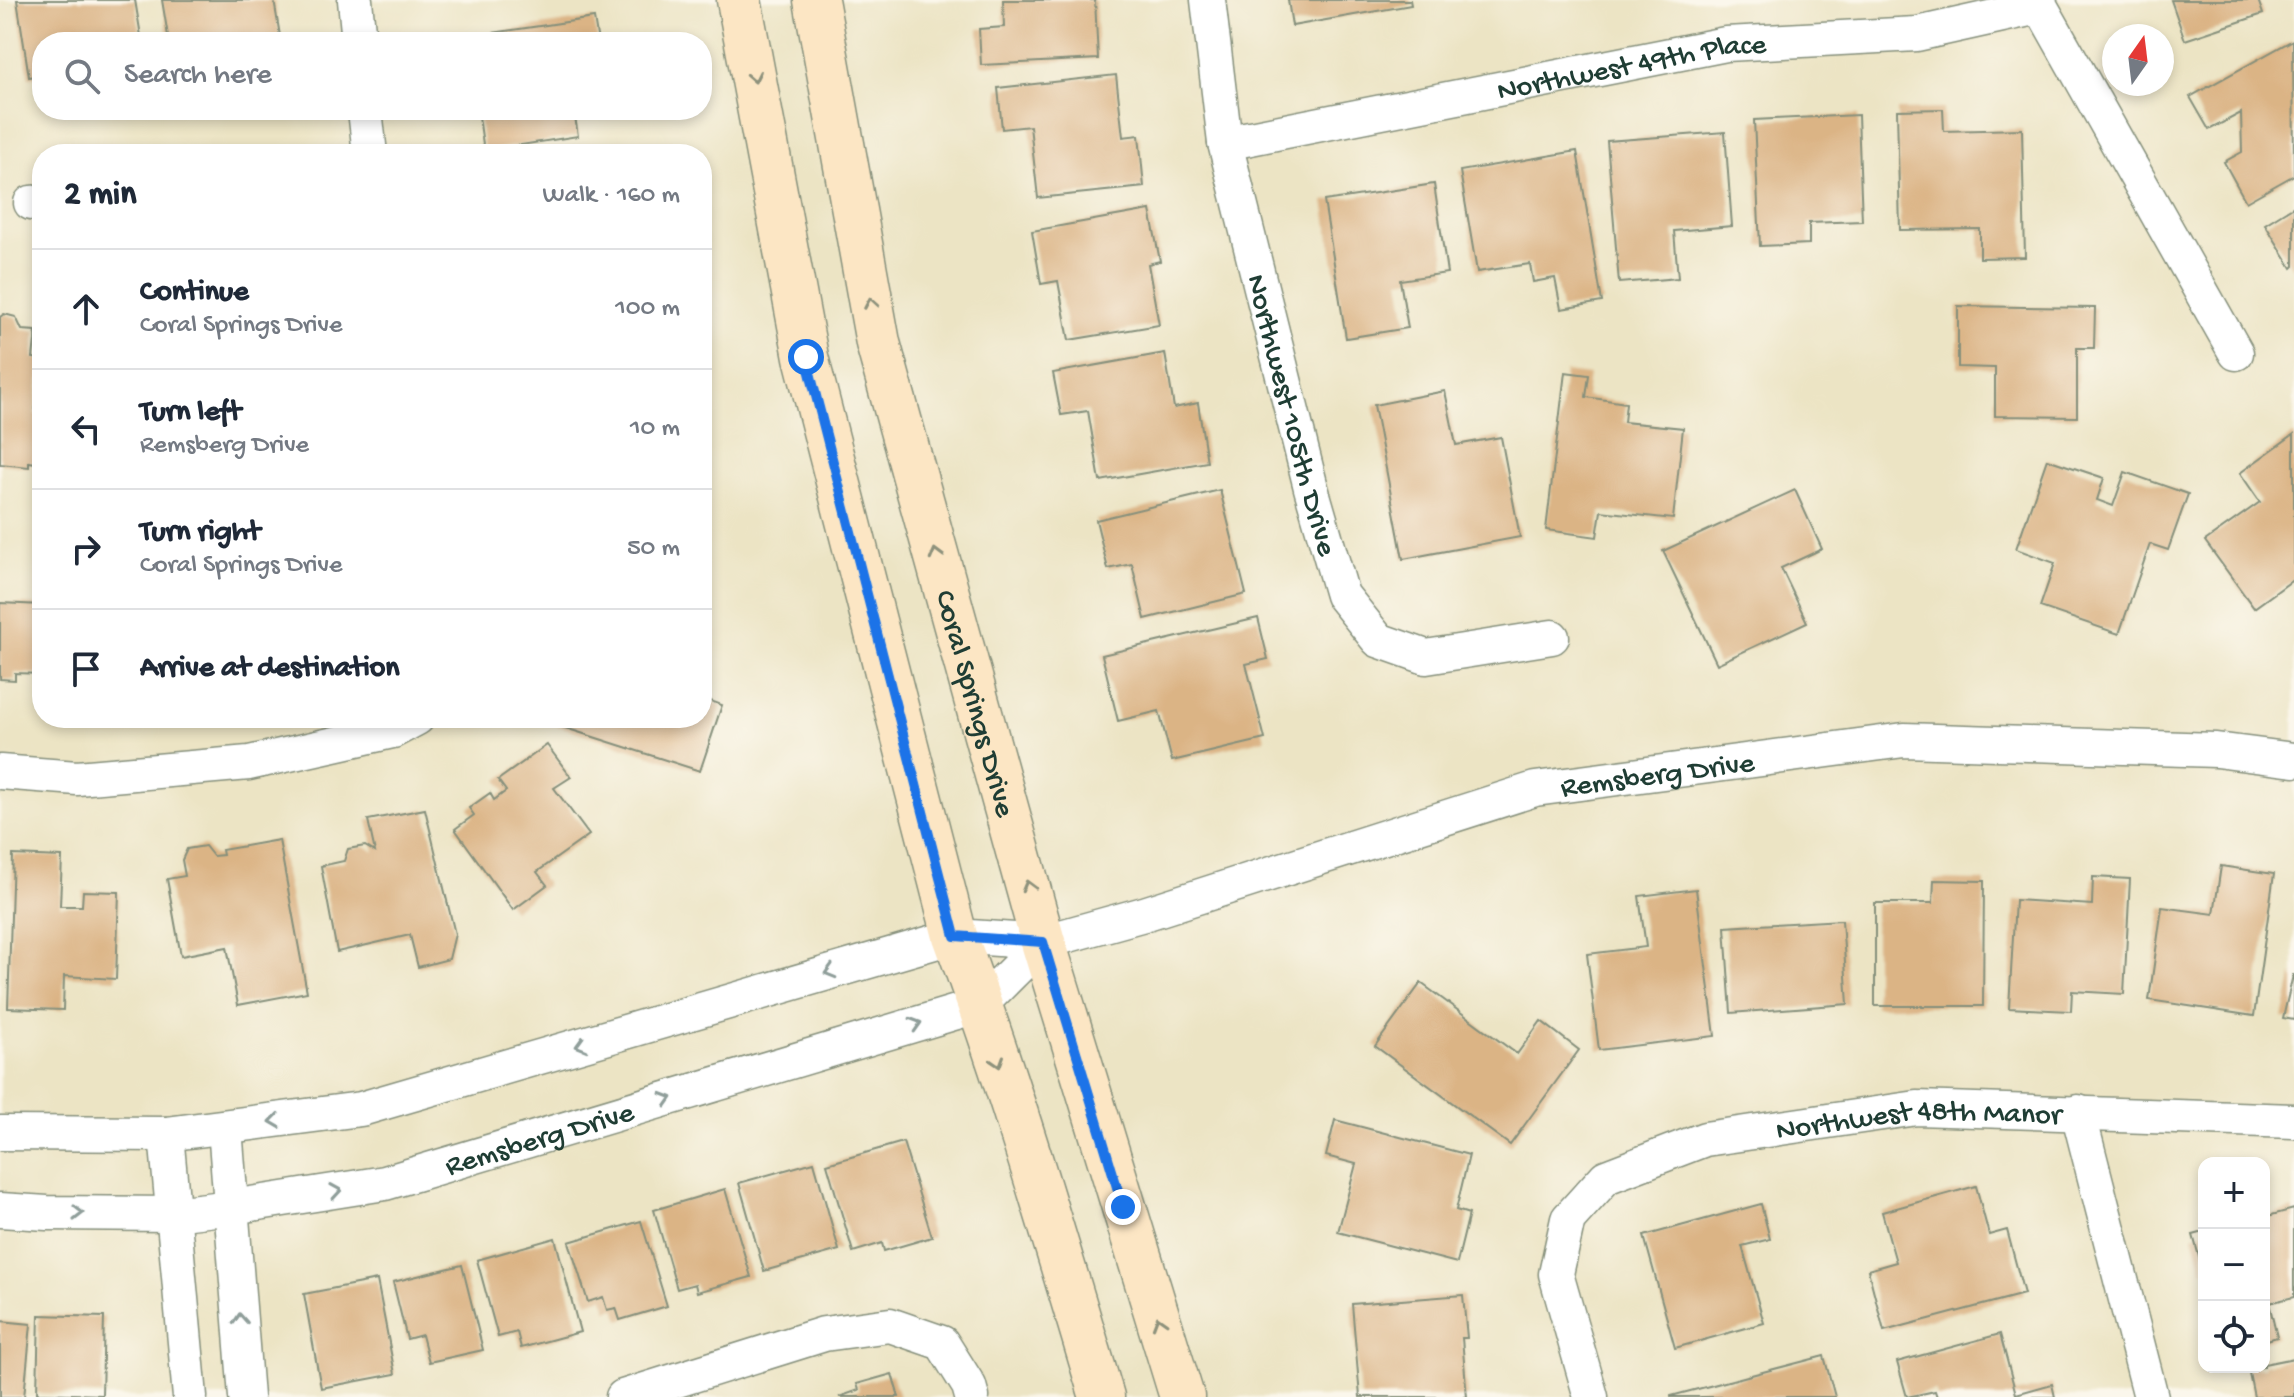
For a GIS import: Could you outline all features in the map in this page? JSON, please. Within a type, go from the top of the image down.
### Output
[{"type":"main road","points":[[739,0],[806,357],[955,936],[980,1005],[1102,1397]]},
{"type":"main road","name":"Coral Springs Drive","points":[[816,0],[878,343],[1043,942],[1182,1397]]},
{"type":"street","points":[[355,0],[358,32]]},
{"type":"street","name":"Northwest 105th Drive","points":[[1208,0],[1225,143],[1311,488],[1342,595],[1378,640],[1426,657],[1552,637]]},
{"type":"street","points":[[2038,4],[2236,353]]},
{"type":"street","name":"Northwest 49th Place","points":[[1225,143],[1726,44],[1917,34],[2038,4]]},
{"type":"street","points":[[365,120],[365,144]]},
{"type":"street","points":[[0,772],[77,778],[249,763],[399,728]]},
{"type":"street","name":"Remsberg Drive","points":[[0,1133],[166,1134],[361,1109],[955,936],[1043,942],[1144,914],[1535,789],[1904,740],[2216,750],[2294,760]]},
{"type":"street","name":"Remsberg Drive","points":[[0,1210],[173,1214],[385,1183],[980,1005],[1043,942]]},
{"type":"street","name":"Northwest 48th Manor","points":[[1591,1397],[1556,1274],[1568,1219],[1606,1177],[1705,1139],[1917,1108],[2294,1121]]},
{"type":"street","points":[[2078,1112],[2151,1397]]},
{"type":"street","points":[[225,1128],[246,1397]]},
{"type":"street","points":[[166,1134],[190,1397]]},
{"type":"street","points":[[623,1397],[824,1334],[890,1325],[942,1343],[969,1386],[972,1397]]},
{"type":"building","points":[[17,0],[135,0],[140,32],[32,32],[32,77],[29,77]]},
{"type":"building","points":[[162,0],[274,0],[279,32],[167,32]]},
{"type":"building","points":[[1003,0],[1095,0],[1098,59],[981,65],[979,29],[1004,27]]},
{"type":"building","points":[[1288,0],[1410,0],[1411,5],[1292,26]]},
{"type":"building","points":[[2171,0],[2258,0],[2263,14],[2185,40]]},
{"type":"building","points":[[594,18],[596,32],[499,32]]},
{"type":"building","points":[[2293,40],[2294,175],[2246,202],[2224,162],[2242,152],[2241,113],[2209,130],[2190,97]]},
{"type":"building","points":[[1116,75],[1123,137],[1139,135],[1144,187],[1038,198],[1030,126],[1002,129],[998,88]]},
{"type":"building","points":[[1943,109],[1944,131],[2022,129],[2025,257],[1980,258],[1980,229],[1900,230],[1897,110]]},
{"type":"building","points":[[1858,115],[1862,221],[1809,223],[1809,244],[1760,246],[1754,120]]},
{"type":"building","points":[[479,120],[576,120],[578,136],[528,144],[483,144]]},
{"type":"building","points":[[1725,132],[1732,226],[1674,231],[1678,278],[1619,283],[1607,141]]},
{"type":"building","points":[[1577,151],[1602,302],[1561,309],[1555,278],[1533,282],[1530,264],[1477,272],[1460,171]]},
{"type":"building","points":[[1434,184],[1447,273],[1400,280],[1408,328],[1346,338],[1324,201]]},
{"type":"building","points":[[2294,206],[2294,266],[2292,268],[2265,224]]},
{"type":"building","points":[[1150,210],[1160,261],[1148,264],[1159,325],[1069,340],[1058,281],[1041,284],[1032,231]]},
{"type":"building","points":[[1958,306],[2095,308],[2094,348],[2077,348],[2077,417],[1995,416],[1995,368],[1958,367]]},
{"type":"building","points":[[4,314],[16,317],[22,330],[32,331],[32,462],[29,462],[29,467],[0,464],[0,317]]},
{"type":"building","points":[[1165,353],[1174,408],[1198,403],[1207,462],[1100,481],[1088,411],[1061,415],[1053,373]]},
{"type":"building","points":[[1565,372],[1589,375],[1586,397],[1626,403],[1624,422],[1683,428],[1673,519],[1601,511],[1597,537],[1546,530]]},
{"type":"building","points":[[1445,391],[1456,445],[1501,437],[1520,537],[1403,559],[1374,405]]},
{"type":"building","points":[[2294,434],[2294,579],[2254,608],[2205,541],[2260,502],[2240,473]]},
{"type":"building","points":[[2047,459],[2104,478],[2097,500],[2113,506],[2125,472],[2188,494],[2168,550],[2150,544],[2119,634],[2040,607],[2055,563],[2016,549]]},
{"type":"building","points":[[1220,490],[1246,594],[1145,619],[1132,564],[1108,569],[1096,520]]},
{"type":"building","points":[[1795,490],[1822,549],[1781,568],[1807,622],[1717,664],[1663,551]]},
{"type":"building","points":[[0,603],[32,605],[32,674],[15,673],[15,680],[0,679]]},
{"type":"building","points":[[1258,618],[1268,659],[1246,664],[1265,739],[1172,761],[1159,711],[1118,721],[1102,655]]},
{"type":"building","points":[[712,702],[722,705],[700,771],[565,728],[712,728]]},
{"type":"building","points":[[547,745],[571,777],[554,788],[589,835],[537,872],[547,885],[513,910],[455,829],[474,815],[469,808],[490,793],[494,800],[506,791],[498,780]]},
{"type":"building","points":[[425,809],[455,934],[449,959],[418,967],[410,935],[337,952],[321,866],[344,861],[348,849],[365,846],[375,852],[368,820]]},
{"type":"building","points":[[279,840],[307,992],[238,1005],[227,947],[181,956],[167,879],[185,876],[182,860],[187,849],[205,846],[213,856],[223,855],[222,850]]},
{"type":"building","points":[[13,855],[62,857],[60,906],[82,906],[83,891],[119,892],[116,979],[64,976],[63,1010],[8,1008]]},
{"type":"building","points":[[2221,866],[2274,874],[2254,1016],[2149,1000],[2162,907],[2214,914]]},
{"type":"building","points":[[2093,877],[2130,879],[2124,994],[2072,991],[2071,1011],[2009,1008],[2015,900],[2092,905]]},
{"type":"building","points":[[1934,880],[1984,881],[1983,1006],[1875,1006],[1875,903],[1933,903]]},
{"type":"building","points":[[1696,889],[1715,1036],[1599,1050],[1587,954],[1646,947],[1639,896]]},
{"type":"building","points":[[1842,920],[1848,1004],[1731,1013],[1725,927]]},
{"type":"building","points":[[2294,975],[2294,1020],[2283,1018]]},
{"type":"building","points":[[1421,983],[1517,1054],[1541,1021],[1579,1050],[1510,1145],[1375,1046]]},
{"type":"building","points":[[1335,1120],[1469,1155],[1456,1210],[1469,1214],[1457,1263],[1338,1232],[1356,1164],[1326,1156]]},
{"type":"building","points":[[903,1142],[932,1237],[884,1251],[882,1243],[853,1252],[827,1164]]},
{"type":"building","points":[[814,1162],[839,1250],[764,1271],[739,1183]]},
{"type":"building","points":[[1976,1186],[1989,1235],[2007,1230],[2024,1294],[1884,1331],[1868,1270],[1896,1262],[1882,1212]]},
{"type":"building","points":[[725,1189],[751,1277],[697,1292],[695,1284],[677,1289],[654,1210]]},
{"type":"building","points":[[1761,1204],[1770,1239],[1742,1246],[1764,1323],[1675,1348],[1644,1236]]},
{"type":"building","points":[[2294,1209],[2294,1297],[2270,1303],[2270,1229],[2270,1215]]},
{"type":"building","points":[[641,1221],[667,1306],[620,1320],[616,1308],[607,1310],[603,1297],[588,1302],[569,1242]]},
{"type":"building","points":[[2198,1234],[2198,1253],[2193,1235]]},
{"type":"building","points":[[555,1238],[580,1332],[521,1348],[517,1332],[498,1337],[477,1260]]},
{"type":"building","points":[[462,1265],[483,1350],[429,1362],[422,1335],[407,1339],[393,1282]]},
{"type":"building","points":[[377,1280],[395,1374],[321,1388],[304,1294]]},
{"type":"building","points":[[1463,1295],[1467,1338],[1462,1338],[1467,1397],[1360,1397],[1352,1304]]},
{"type":"building","points":[[2270,1307],[2277,1337],[2270,1339]]},
{"type":"building","points":[[39,1315],[104,1317],[102,1395],[37,1393]]},
{"type":"building","points":[[0,1321],[31,1324],[24,1397],[0,1397]]},
{"type":"building","points":[[2000,1334],[2016,1394],[2052,1384],[2055,1397],[1937,1397],[1935,1391],[1907,1397],[1897,1362]]},
{"type":"building","points":[[1824,1356],[1835,1397],[1671,1397],[1671,1396]]},
{"type":"building","points":[[2294,1358],[2294,1397],[2254,1397],[2249,1373],[2270,1373],[2270,1363]]},
{"type":"building","points":[[892,1374],[899,1397],[839,1397],[859,1390],[857,1384]]},
{"type":"route","points":[[806,357],[955,936],[1043,942],[1123,1207]]}]
